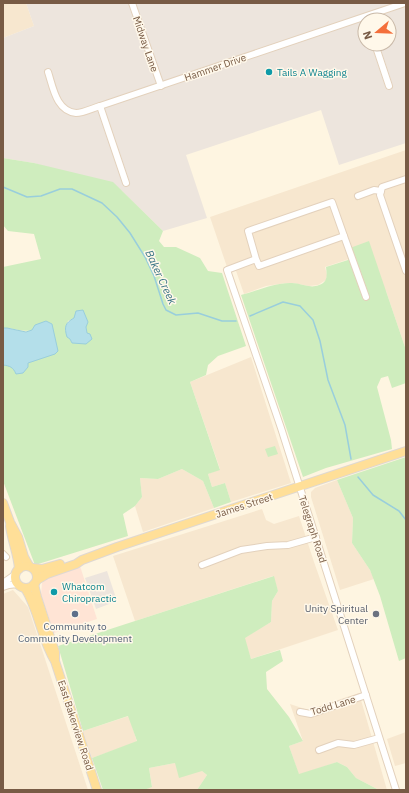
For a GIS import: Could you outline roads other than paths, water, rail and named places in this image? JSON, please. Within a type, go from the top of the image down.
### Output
[{"type":"main road","name":"James Street","points":[[36,582],[47,574],[76,564],[82,560],[406,451]]},
{"type":"main road","points":[[3,503],[10,522],[18,537],[24,557],[37,575],[36,582],[30,587],[21,586],[16,579],[18,559],[12,540],[10,522]]},
{"type":"main road","name":"James Street","points":[[31,567],[42,569],[75,560],[82,560]]},
{"type":"main road","points":[[17,572],[24,566],[31,567]]},
{"type":"main road","name":"East Bakerview Road","points":[[36,582],[37,597],[55,652],[55,661]]},
{"type":"main road","name":"East Bakerview Road","points":[[21,586],[31,600],[49,652],[55,661],[96,790]]},
{"type":"street","name":"Midway Lane","points":[[132,3],[160,86]]},
{"type":"street","name":"Hammer Drive","points":[[382,12],[405,3]]},
{"type":"street","name":"Hammer Drive","points":[[48,72],[59,104],[66,110],[77,113],[357,21]]},
{"type":"street","points":[[378,52],[389,86]]},
{"type":"street","points":[[100,106],[126,183]]},
{"type":"street","points":[[406,179],[382,187],[380,196],[406,271]]},
{"type":"street","points":[[358,196],[374,190],[381,191]]},
{"type":"street","points":[[344,236],[259,266],[248,231],[332,202],[366,297]]},
{"type":"street","name":"Telegraph Road","points":[[256,260],[227,270],[281,428],[396,790]]},
{"type":"street","points":[[202,565],[241,550],[267,546],[288,546],[316,537]]},
{"type":"street","points":[[3,583],[17,572]]},
{"type":"street","points":[[3,588],[9,585],[21,586]]},
{"type":"street","name":"Todd Lane","points":[[300,712],[310,714],[366,695]]},
{"type":"street","points":[[319,750],[338,743],[354,745],[379,738]]},
{"type":"water","points":[[83,310],[88,322],[86,327],[87,333],[90,334],[92,339],[86,344],[72,343],[67,337],[66,326],[74,318],[76,311]]},
{"type":"water","points":[[46,321],[52,324],[58,351],[55,354],[28,363],[28,367],[23,373],[16,374],[11,367],[3,365],[3,328],[26,332],[32,330],[35,325]]},
{"type":"waterway","name":"Baker Creek","points":[[3,187],[27,197],[41,196],[60,189],[72,189],[102,203],[117,217],[130,233],[145,257],[154,276],[166,310],[176,315],[198,313],[222,321],[236,321]]},
{"type":"waterway","name":"Baker Creek","points":[[250,316],[283,302],[300,306],[313,320],[320,341],[328,380],[345,425],[351,459]]},
{"type":"waterway","name":"Baker Creek","points":[[358,477],[373,495],[399,511],[406,520]]},
{"type":"place","name":"Tails A Wagging","points":[[269,72]]},
{"type":"place","name":"Whatcom Chiropractic","points":[[54,592]]},
{"type":"place","name":"Community to Community Development","points":[[75,614]]},
{"type":"place","name":"Unity Spiritual Center","points":[[376,614]]}]
